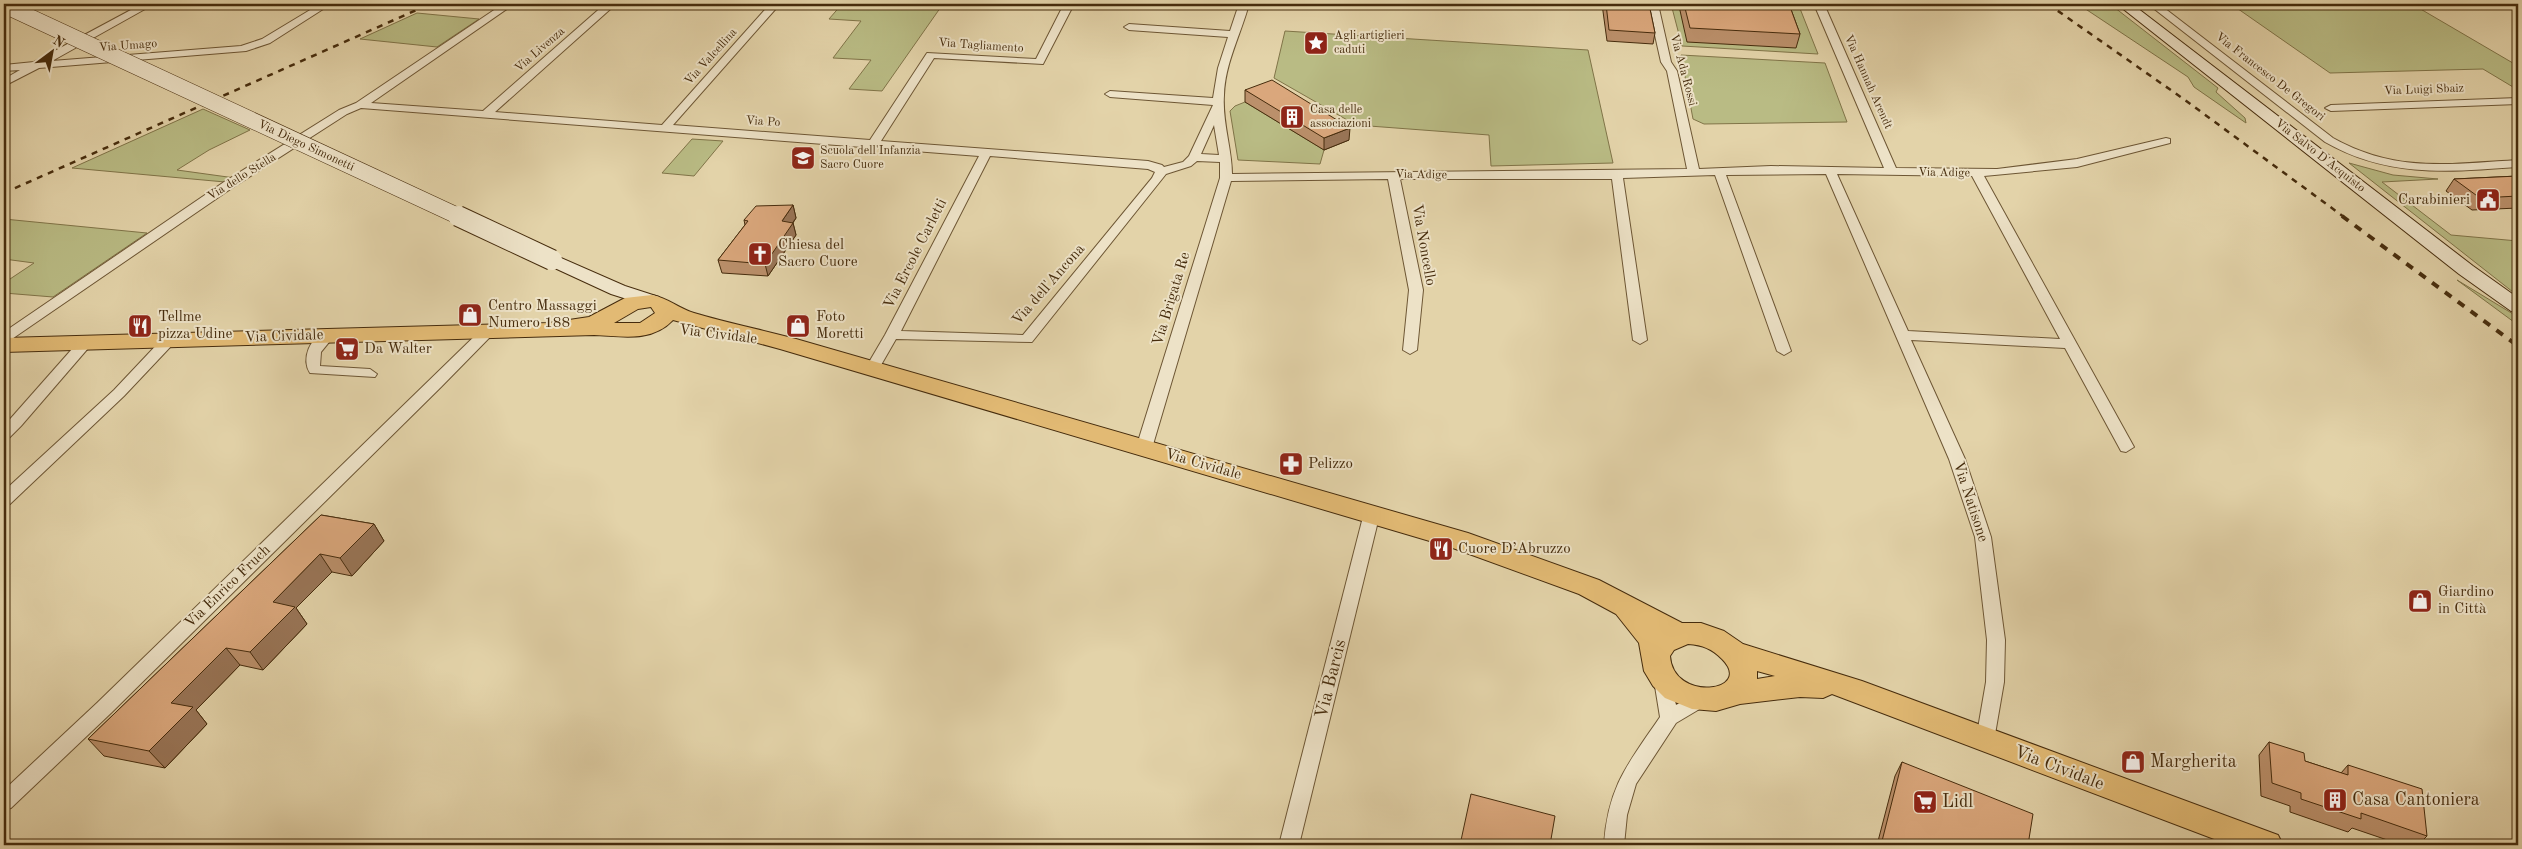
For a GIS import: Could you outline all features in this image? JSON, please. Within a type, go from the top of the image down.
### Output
[{"type":"main road","name":"Via Salvo D'Acquisto","points":[[2124,4],[2466,270],[2518,307]]},
{"type":"main road","name":"Via Diego Simonetti","points":[[4,5],[608,286],[659,305]]},
{"type":"main road","points":[[608,286],[620,301],[618,319]]},
{"type":"main road","name":"Via Cividale","points":[[4,345],[594,328],[618,319],[633,303],[659,305],[872,369],[1372,513],[1512,559],[1589,587],[1678,634],[1689,633],[1713,638],[1733,652],[1852,689],[2267,845]]},
{"type":"main road","name":"Via Cividale","points":[[648,328],[662,320],[659,305]]},
{"type":"main road","name":"Via Cividale","points":[[618,319],[648,328],[788,344]]},
{"type":"main road","name":"Via Cividale","points":[[1613,599],[1642,627],[1652,640],[1660,666],[1680,692],[1701,699],[1725,698],[1734,693],[1800,685],[1852,689]]},
{"type":"main road","points":[[1660,666],[1660,644],[1678,634]]},
{"type":"main road","points":[[1733,652],[1743,669],[1740,686],[1734,693]]},
{"type":"street","points":[[4,16],[27,4]]},
{"type":"street","points":[[4,83],[149,4]]},
{"type":"street","name":"Via Umago","points":[[4,68],[231,51],[253,46],[274,36],[326,4]]},
{"type":"street","name":"Via dello Stella","points":[[4,338],[228,185],[343,112],[360,105],[509,4]]},
{"type":"street","name":"Via Livenza","points":[[486,114],[611,4]]},
{"type":"street","name":"Via Valcellina","points":[[665,128],[775,4]]},
{"type":"street","name":"Via Tagliamento","points":[[873,144],[931,55],[1039,62],[1069,4]]},
{"type":"street","name":"Via Brigata Re","points":[[1144,448],[1226,178],[1227,159],[1218,103],[1220,84],[1244,4]]},
{"type":"street","name":"Via Ada Rossi","points":[[1654,4],[1666,62],[1672,71],[1694,172]]},
{"type":"street","name":"Via Hannah Arendt","points":[[1819,4],[1892,172]]},
{"type":"street","name":"Via Francesco De Gregori","points":[[2153,4],[2329,140],[2352,153],[2376,163],[2415,168],[2518,164]]},
{"type":"street","points":[[1129,27],[1235,34]]},
{"type":"street","points":[[1110,94],[1218,103]]},
{"type":"street","name":"Via Luigi Sbaiz","points":[[2331,108],[2518,101]]},
{"type":"street","name":"Via Brigata Re","points":[[1194,157],[1218,103]]},
{"type":"street","name":"Via Po","points":[[360,105],[1148,165],[1158,167],[1161,172]]},
{"type":"street","points":[[1205,131],[1222,132]]},
{"type":"street","name":"Via Adige","points":[[1226,178],[1393,175],[1617,176],[1719,171],[1976,173],[2044,169],[2166,141]]},
{"type":"street","name":"Via Ercole Carletti","points":[[872,369],[892,335],[986,152]]},
{"type":"street","points":[[1161,172],[1187,164],[1194,157],[1227,159]]},
{"type":"street","points":[[1719,171],[1784,350]]},
{"type":"street","name":"Via Natisone","points":[[1830,171],[1957,459],[1984,537],[1996,640],[1995,682],[1985,740]]},
{"type":"street","name":"Via dell'Ancona","points":[[892,335],[1027,339],[1158,179],[1161,172]]},
{"type":"street","points":[[1976,173],[2126,447]]},
{"type":"street","name":"Via Noncello","points":[[1393,175],[1416,290],[1410,350]]},
{"type":"street","points":[[1617,176],[1640,340]]},
{"type":"street","name":"Via Enrico Fruch","points":[[4,802],[111,702],[450,369],[478,331]]},
{"type":"street","points":[[1901,335],[2069,344]]},
{"type":"street","points":[[326,336],[312,352],[311,364],[315,370],[370,374]]},
{"type":"street","points":[[4,500],[119,392],[168,340]]},
{"type":"street","points":[[4,434],[16,423],[85,343]]},
{"type":"street","name":"Via Barcis","points":[[1289,845],[1372,513]]},
{"type":"street","points":[[1660,666],[1667,693],[1669,718]]},
{"type":"street","points":[[1614,845],[1622,794],[1629,779],[1669,718],[1701,699]]},
{"type":"green space","points":[[842,4],[943,4],[882,91],[849,89],[871,60],[833,58],[861,21],[829,19]]},
{"type":"green space","points":[[1671,4],[1799,6],[1818,54],[1682,46]]},
{"type":"green space","points":[[2078,4],[2110,4],[2218,88],[2216,92],[2245,118],[2246,123],[2194,87],[2188,77]]},
{"type":"green space","points":[[2231,4],[2412,4],[2518,66],[2518,90],[2483,69],[2330,73]]},
{"type":"green space","points":[[417,13],[479,19],[437,47],[360,39]]},
{"type":"green space","points":[[1285,31],[1588,50],[1613,163],[1491,166],[1489,135],[1356,125],[1274,78]]},
{"type":"green space","points":[[1681,55],[1825,63],[1847,122],[1704,124],[1693,119]]},
{"type":"green space","points":[[1245,102],[1324,150],[1320,164],[1238,160],[1230,111],[1235,106]]},
{"type":"green space","points":[[203,109],[250,130],[209,150],[177,170],[235,178],[225,182],[72,168]]},
{"type":"green space","points":[[692,139],[723,141],[694,176],[662,173]]},
{"type":"green space","points":[[2349,163],[2393,175],[2438,179],[2382,182],[2451,235],[2518,241],[2518,296]]},
{"type":"green space","points":[[4,219],[147,233],[53,297],[4,293],[4,283],[34,263],[4,259]]},
{"type":"green space","points":[[2457,280],[2518,317],[2518,325]]},
{"type":"building","points":[[1606,4],[1649,4],[1655,33],[1609,30]]},
{"type":"building","points":[[1684,4],[1789,4],[1800,34],[1690,28]]},
{"type":"building","points":[[1272,80],[1350,128],[1324,138],[1245,90]]},
{"type":"building","points":[[2518,176],[2518,196],[2480,198],[2454,179]]},
{"type":"building","name":"Chiesa del Sacro Cuore","points":[[793,205],[782,221],[793,223],[765,264],[718,260],[748,221],[744,220],[756,206]]},
{"type":"building","points":[[321,515],[374,524],[340,558],[320,554],[273,602],[295,607],[250,652],[226,648],[171,703],[193,707],[149,751],[88,739]]},
{"type":"building","points":[[2269,742],[2304,753],[2305,761],[2348,775],[2348,765],[2422,789],[2427,836],[2361,813],[2361,819],[2301,799],[2301,793],[2272,783]]},
{"type":"building","name":"Lidl","points":[[1902,762],[2033,814],[2028,845],[1881,845]]},
{"type":"building","points":[[1471,794],[1555,816],[1550,845],[1460,845]]},
{"type":"railway","points":[[4,193],[430,4]]},
{"type":"railway","points":[[2048,4],[2185,100],[2344,217]]},
{"type":"railway","points":[[2342,216],[2518,346]]},
{"type":"place","name":"Agli artiglieri caduti","points":[[1316,43]]},
{"type":"place","name":"Casa delle associazioni","points":[[1292,117]]},
{"type":"place","name":"Scuola dell'Infanzia Sacro Cuore","points":[[803,158]]},
{"type":"place","name":"Carabinieri","points":[[2488,200]]},
{"type":"place","name":"Chiesa del Sacro Cuore","points":[[760,254]]},
{"type":"place","name":"Centro Massaggi Numero 188","points":[[470,315]]},
{"type":"place","name":"Tellme pizza Udine","points":[[140,326]]},
{"type":"place","name":"Foto Moretti","points":[[798,326]]},
{"type":"place","name":"Da Walter","points":[[347,349]]},
{"type":"place","name":"Pelizzo","points":[[1291,464]]},
{"type":"place","name":"Cuore D’Abruzzo","points":[[1441,549]]},
{"type":"place","name":"Giardino in Città","points":[[2420,601]]},
{"type":"place","name":"Margherita","points":[[2133,762]]},
{"type":"place","name":"Casa Cantoniera","points":[[2335,800]]},
{"type":"place","name":"Lidl","points":[[1925,802]]}]
